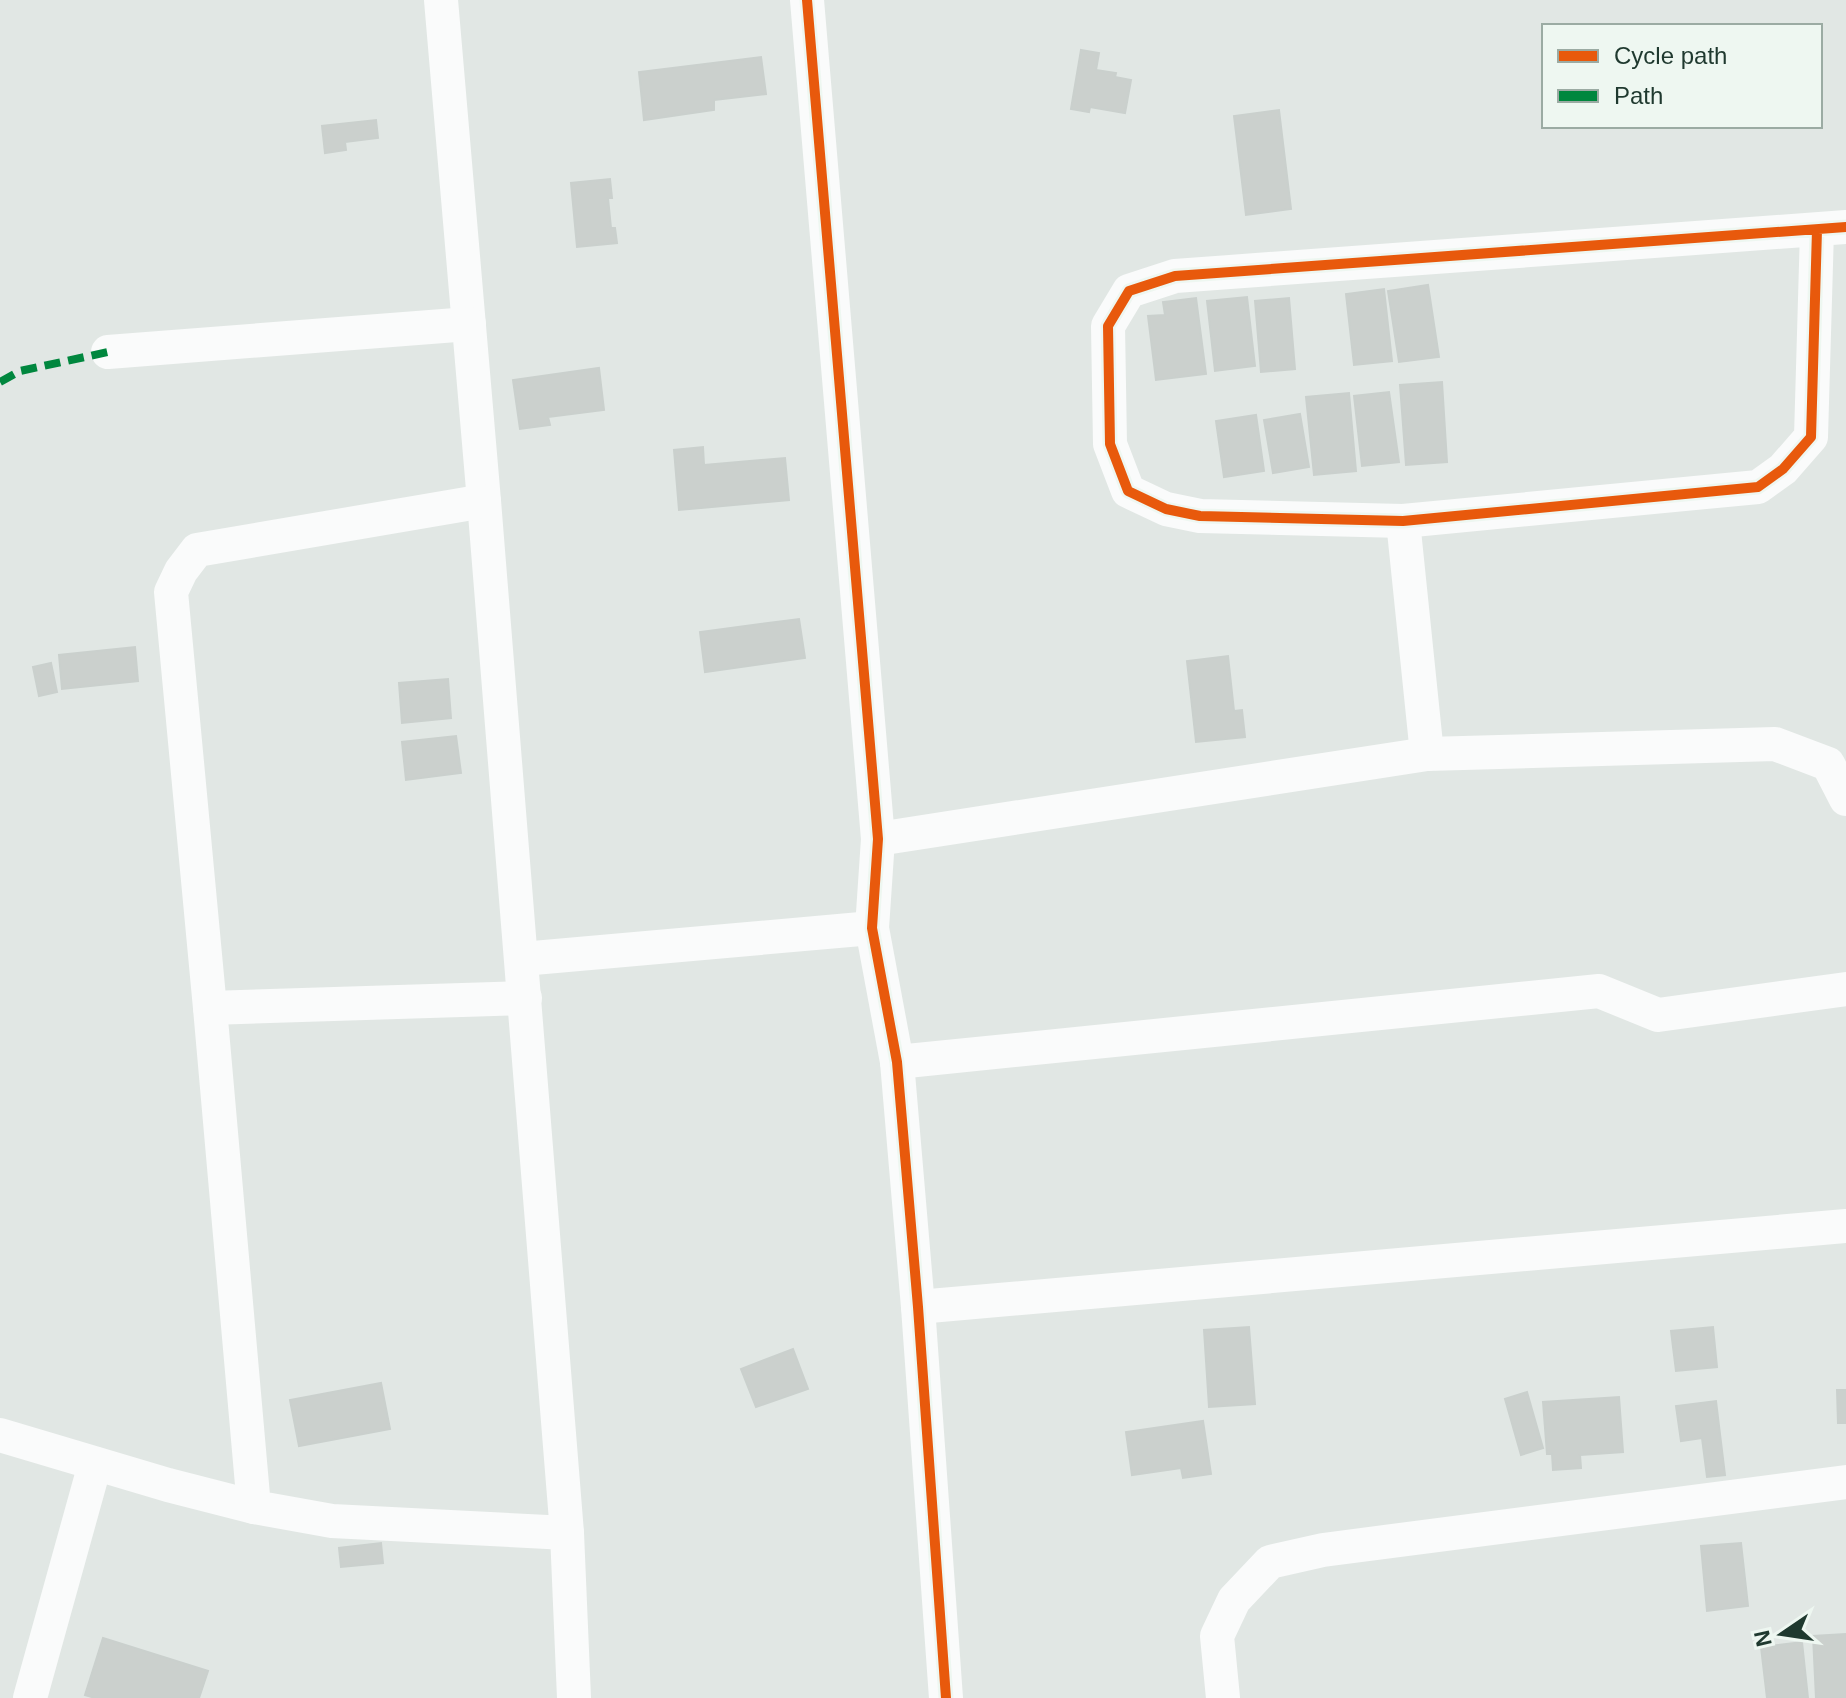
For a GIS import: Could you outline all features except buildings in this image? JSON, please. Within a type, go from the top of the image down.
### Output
[{"type":"street","points":[[441,0],[567,1533],[574,1698]]},
{"type":"street","points":[[807,0],[878,839],[872,928],[897,1062],[946,1698]]},
{"type":"street","points":[[1831,228],[1811,437],[1783,469],[1758,487],[1403,521],[1200,516],[1166,509],[1128,491],[1110,444],[1108,326],[1129,291],[1175,276],[1831,228]]},
{"type":"street","points":[[108,352],[469,324]]},
{"type":"street","points":[[254,1507],[171,592],[181,571],[197,550],[484,501]]},
{"type":"street","points":[[1403,521],[1427,754]]},
{"type":"street","points":[[878,839],[1427,754],[1775,744],[1828,764],[1846,799]]},
{"type":"street","points":[[522,959],[872,928]]},
{"type":"street","points":[[897,1062],[1599,991],[1658,1015],[1846,989]]},
{"type":"street","points":[[210,1008],[525,998]]},
{"type":"street","points":[[918,1307],[1846,1226]]},
{"type":"street","points":[[0,1435],[254,1507],[332,1521],[567,1533]]},
{"type":"street","points":[[30,1698],[95,1464]]},
{"type":"street","points":[[1223,1698],[1217,1636],[1234,1600],[1270,1562],[1323,1550],[1846,1482]]},
{"type":"marked path","points":[[0,382],[20,371],[108,352]]},
{"type":"cycle path","points":[[807,0],[878,839],[872,928],[897,1062],[946,1698]]},
{"type":"cycle path","points":[[1817,230],[1811,437],[1783,469],[1758,487],[1403,521],[1200,516],[1166,509],[1128,491],[1110,444],[1108,326],[1129,291],[1175,276],[1846,227]]}]
